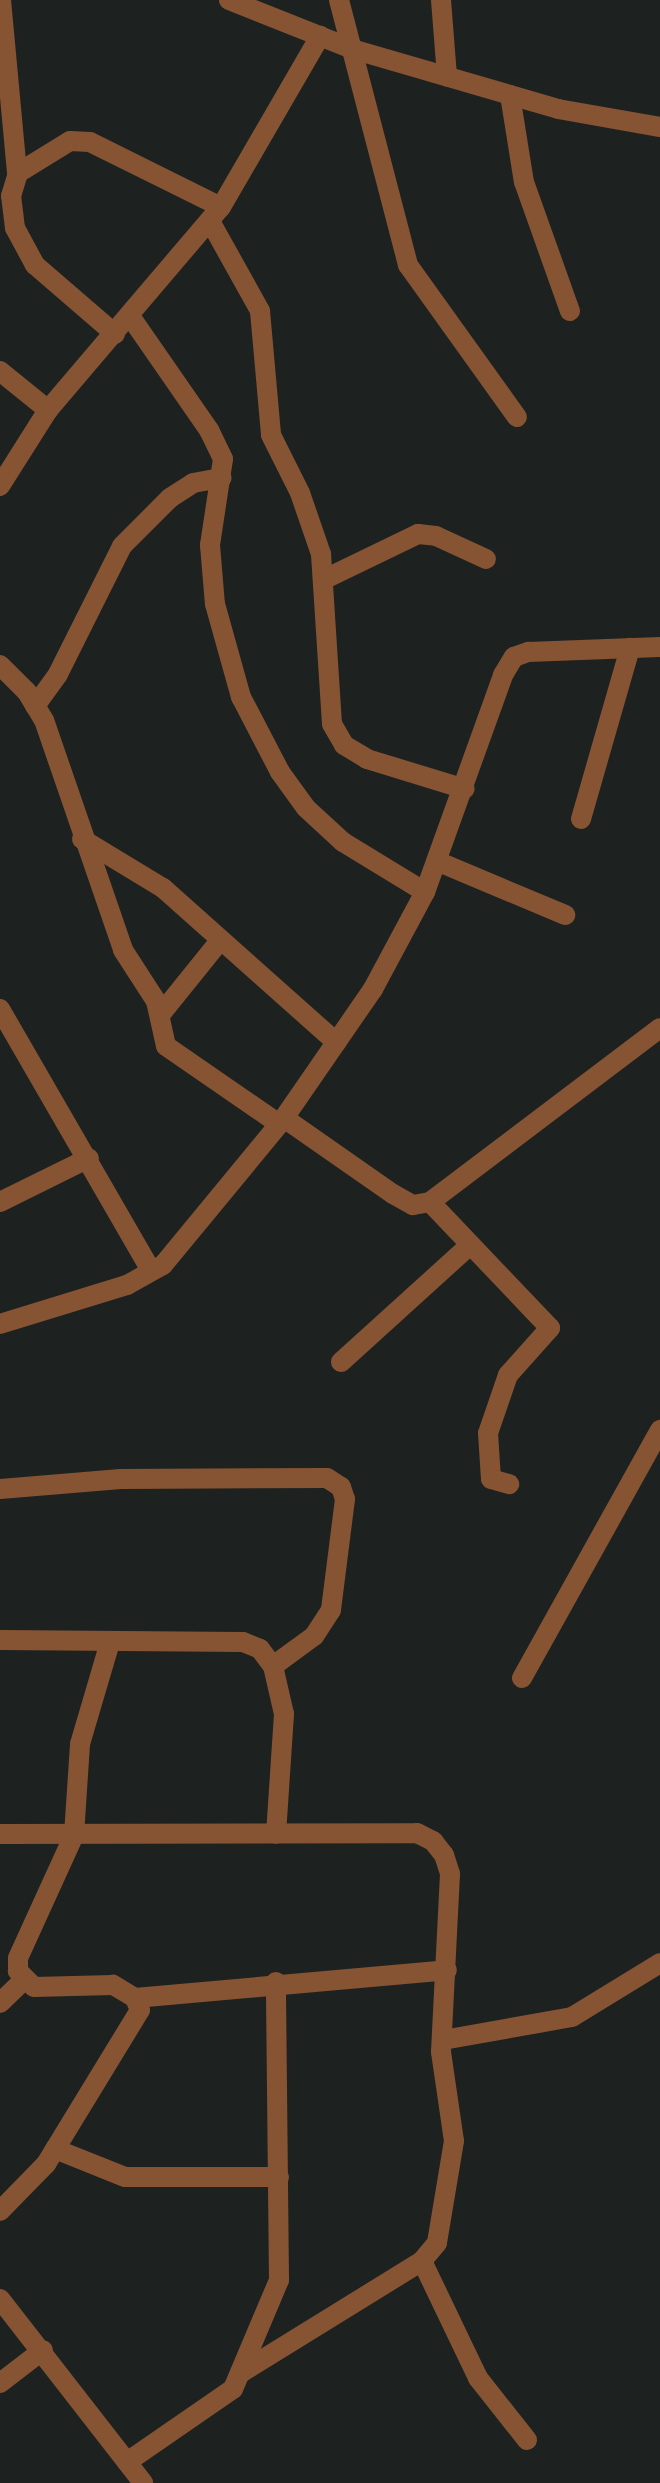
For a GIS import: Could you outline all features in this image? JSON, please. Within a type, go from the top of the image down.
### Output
[{"type":"street","points":[[1,0],[17,174],[11,196],[15,228],[35,265],[115,334]]},
{"type":"street","points":[[229,0],[352,49],[447,77],[510,95],[658,124]]},
{"type":"street","points":[[339,0],[408,265],[517,417]]},
{"type":"street","points":[[441,0],[447,77]]},
{"type":"street","points":[[0,486],[48,410],[215,214],[320,36]]},
{"type":"street","points":[[510,95],[524,182],[570,311]]},
{"type":"street","points":[[17,174],[70,141],[90,142],[215,214],[260,311],[271,435],[310,518],[327,578],[332,724],[344,745],[367,759],[465,789]]},
{"type":"street","points":[[130,316],[209,430],[223,459],[210,545],[215,604],[241,697],[280,772],[306,808],[343,842],[425,892]]},
{"type":"street","points":[[0,371],[48,410]]},
{"type":"street","points":[[35,706],[65,660],[122,546],[170,498],[193,483],[222,478]]},
{"type":"street","points":[[327,578],[418,534],[436,536],[486,559]]},
{"type":"street","points":[[0,1324],[127,1285],[151,1271],[197,1229],[282,1121],[373,989],[425,892],[439,862],[503,675],[514,657],[528,652],[660,647]]},
{"type":"street","points":[[581,819],[630,648]]},
{"type":"street","points":[[0,665],[35,706],[123,950],[160,1015],[166,1046],[393,1194],[413,1205],[430,1202],[660,1028]]},
{"type":"street","points":[[82,839],[163,888],[219,942],[336,1042]]},
{"type":"street","points":[[439,862],[565,915]]},
{"type":"street","points":[[160,1015],[219,942]]},
{"type":"street","points":[[0,1009],[89,1158],[151,1271]]},
{"type":"street","points":[[0,1202],[89,1158]]},
{"type":"street","points":[[430,1202],[550,1328],[508,1375],[488,1433],[491,1479],[509,1484]]},
{"type":"street","points":[[341,1362],[470,1245]]},
{"type":"street","points":[[522,1678],[660,1430]]},
{"type":"street","points":[[0,1489],[121,1479],[327,1478],[341,1487],[345,1499],[331,1610],[314,1636],[273,1666]]},
{"type":"street","points":[[0,1640],[243,1642],[260,1649],[273,1666],[284,1714],[276,1834]]},
{"type":"street","points":[[0,2211],[55,2149],[134,2027],[140,2010],[135,1998],[113,1985],[34,1987],[23,1981],[18,1958],[74,1835],[80,1744],[110,1642]]},
{"type":"street","points":[[0,1834],[417,1833],[433,1841],[450,1874],[443,2040],[454,2141],[437,2243],[422,2261],[241,2373]]},
{"type":"street","points":[[443,2040],[572,2017],[660,1963]]},
{"type":"street","points":[[135,1998],[276,1982],[447,1970]]},
{"type":"street","points":[[0,2003],[23,1981]]},
{"type":"street","points":[[127,2462],[231,2392],[279,2280],[276,1982]]},
{"type":"street","points":[[55,2149],[125,2177],[279,2177]]},
{"type":"street","points":[[422,2261],[478,2378],[527,2440]]},
{"type":"street","points":[[0,2299],[43,2350],[143,2483]]},
{"type":"street","points":[[0,2383],[43,2350]]}]
